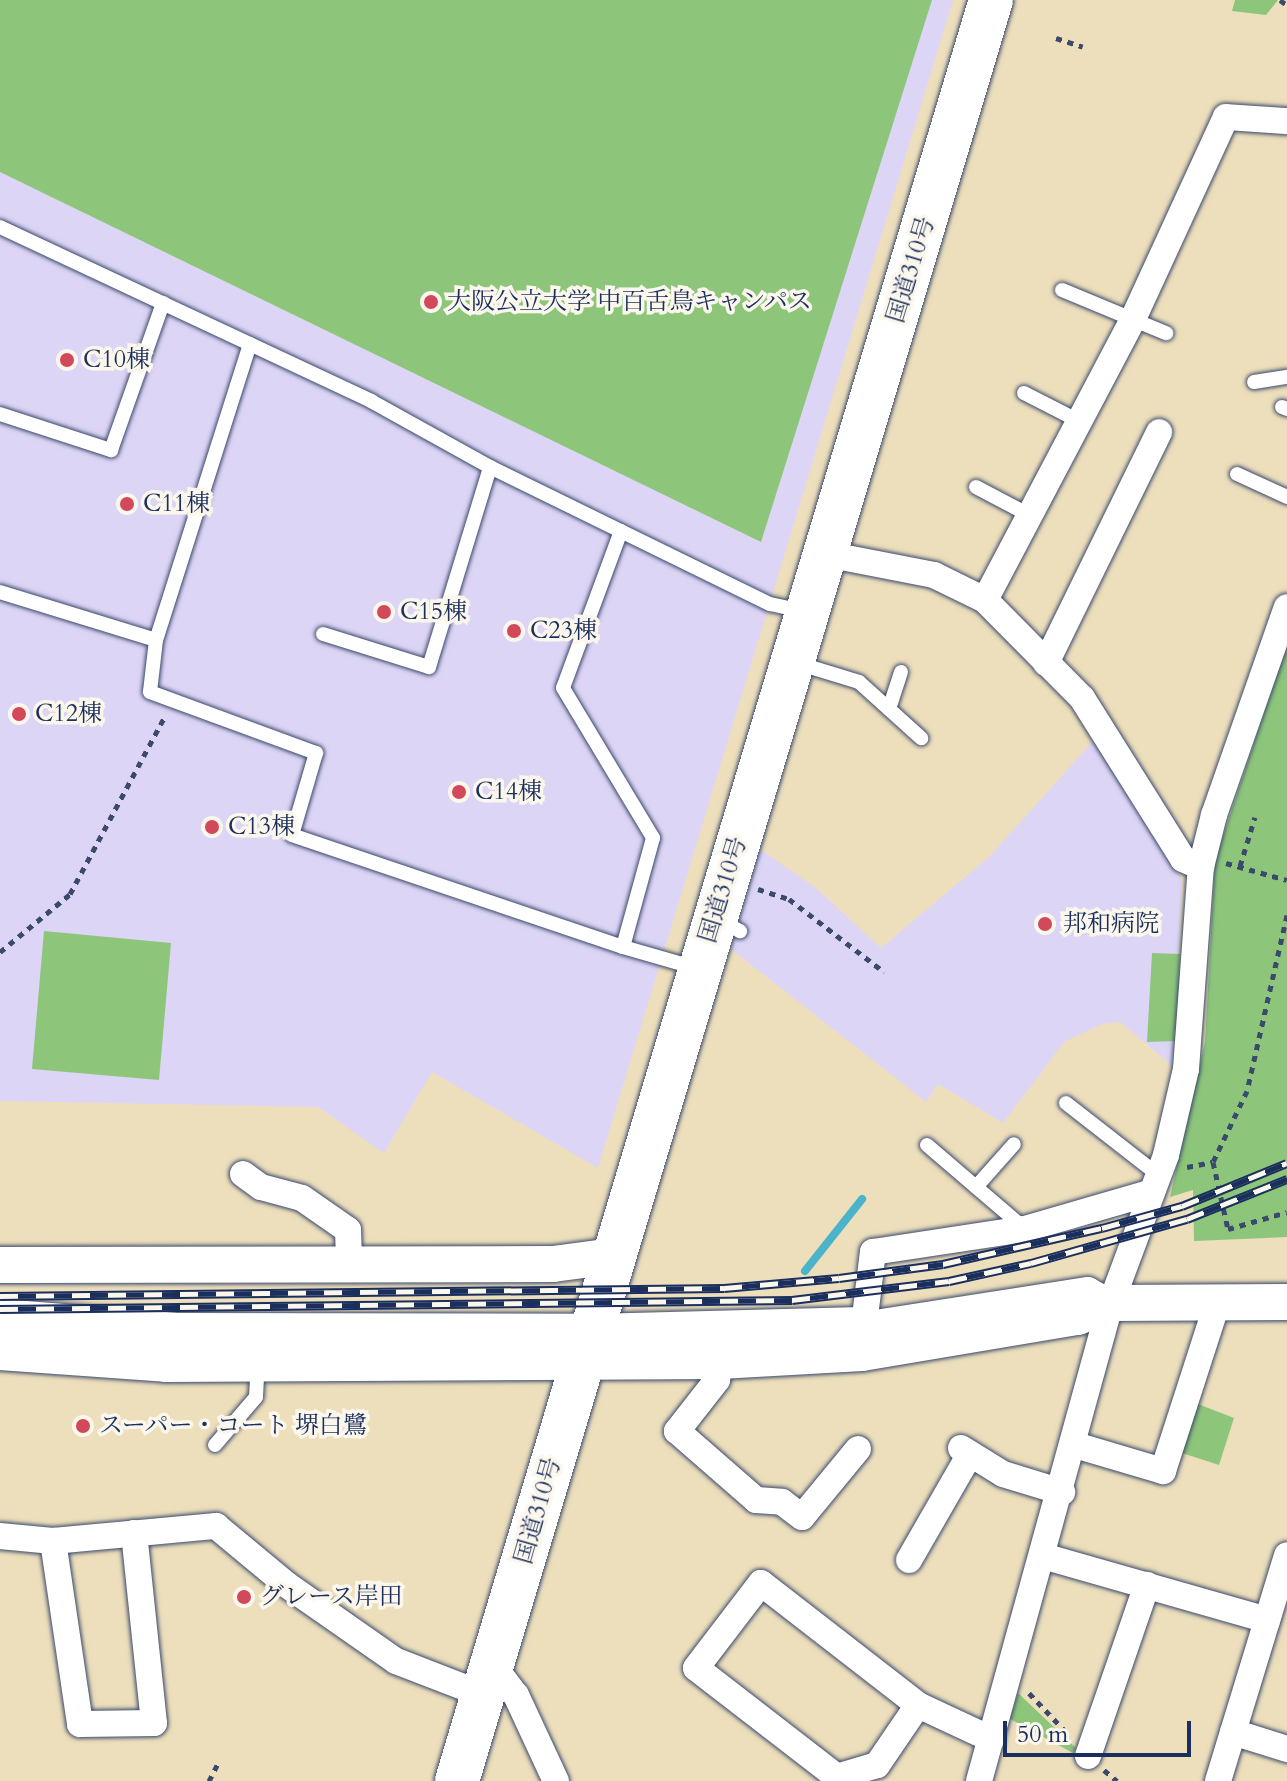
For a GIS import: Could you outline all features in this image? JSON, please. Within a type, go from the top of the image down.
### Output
[{"type":"highway","name":"国道310号","points":[[457,1781],[589,1347],[699,969],[728,925],[793,662],[953,159],[991,0]]},
{"type":"street","points":[[985,600],[1133,319],[1226,117],[1287,121]]},
{"type":"street","points":[[1046,663],[1159,432]]},
{"type":"street","points":[[826,554],[934,575],[985,600],[1082,698],[1183,859],[1201,867]]},
{"type":"street","points":[[979,1781],[1075,1445],[1111,1303],[1155,1183],[1186,1069],[1201,867],[1214,815],[1287,607]]},
{"type":"street","points":[[243,1174],[261,1187],[302,1198],[348,1230],[349,1264]]},
{"type":"street","points":[[862,1339],[873,1252],[1025,1229],[1155,1183]]},
{"type":"street","points":[[0,1265],[553,1264],[614,1256]]},
{"type":"street","points":[[0,1317],[176,1331],[589,1347],[720,1361],[862,1339],[1078,1317],[1111,1303],[1287,1302]]},
{"type":"street","points":[[1075,1445],[1163,1471],[1217,1304]]},
{"type":"street","points":[[0,1352],[166,1364],[258,1364],[589,1347],[862,1339]]},
{"type":"street","points":[[720,1361],[717,1380],[677,1431],[756,1500],[782,1502],[802,1517],[858,1449]]},
{"type":"street","points":[[909,1560],[965,1451],[1003,1474],[1062,1492]]},
{"type":"street","points":[[0,1536],[53,1541],[216,1526],[287,1585],[396,1661],[488,1680],[516,1695],[556,1781]]},
{"type":"street","points":[[53,1541],[80,1724],[154,1723],[134,1533]]},
{"type":"street","points":[[1218,1781],[1287,1555]]},
{"type":"street","points":[[1043,1556],[1267,1620]]},
{"type":"street","points":[[918,1705],[877,1765],[837,1777],[696,1668],[761,1583],[918,1705],[991,1739]]},
{"type":"street","points":[[1088,1756],[1147,1585]]},
{"type":"street","points":[[1233,1732],[1287,1749]]},
{"type":"lane","points":[[0,227],[371,401],[490,467],[770,604],[808,612]]},
{"type":"lane","points":[[1062,290],[1166,333]]},
{"type":"lane","points":[[0,414],[111,450],[163,303]]},
{"type":"lane","points":[[250,344],[156,640],[150,692],[316,753],[292,835],[623,947],[699,969]]},
{"type":"lane","points":[[1254,382],[1287,377]]},
{"type":"lane","points":[[1024,393],[1079,421]]},
{"type":"lane","points":[[323,634],[429,667],[490,467]]},
{"type":"lane","points":[[1237,474],[1287,497]]},
{"type":"lane","points":[[976,487],[1029,515]]},
{"type":"lane","points":[[621,531],[563,688],[653,838],[623,947]]},
{"type":"lane","points":[[0,592],[156,640]]},
{"type":"lane","points":[[793,662],[859,682],[921,738]]},
{"type":"lane","points":[[889,709],[901,672]]},
{"type":"lane","points":[[1066,1103],[1155,1183]]},
{"type":"lane","points":[[976,1187],[1014,1144]]},
{"type":"lane","points":[[927,1145],[1025,1229]]},
{"type":"lane","points":[[215,1445],[256,1397],[258,1364]]},
{"type":"path","points":[[1280,0],[1287,5]]},
{"type":"path","points":[[1056,38],[1083,47]]},
{"type":"path","points":[[0,952],[70,894],[173,701]]},
{"type":"path","points":[[1240,866],[1255,817]]},
{"type":"path","points":[[1201,867],[1215,860],[1287,880]]},
{"type":"path","points":[[746,885],[789,899],[884,972]]},
{"type":"path","points":[[1287,915],[1247,1091],[1213,1162],[1228,1229],[1287,1212]]},
{"type":"path","points":[[1009,1671],[1088,1756],[1117,1781]]},
{"type":"path","points":[[209,1781],[218,1763]]},
{"type":"shaded area","name":"大阪公立大学 中百舌鳥キャンパス","points":[[0,0],[953,0],[598,1168],[432,1072],[384,1153],[318,1107],[0,1101]]},
{"type":"shaded area","name":"邦和病院","points":[[1093,741],[1182,880],[1173,1066],[1120,1022],[1102,1024],[1064,1042],[1003,1123],[938,1084],[926,1102],[731,949],[760,849],[816,888],[881,948],[989,857]]},
{"type":"green space","points":[[0,0],[932,0],[761,542],[0,172]]},
{"type":"green space","points":[[1235,0],[1278,0],[1266,15],[1232,11]]},
{"type":"green space","points":[[1287,645],[1287,1237],[1194,1241],[1193,1190],[1170,1197],[1205,1042],[1215,860]]},
{"type":"green space","points":[[44,931],[171,943],[159,1080],[32,1069]]},
{"type":"green space","points":[[1152,953],[1180,954],[1177,1041],[1147,1042]]},
{"type":"green space","points":[[1198,1404],[1234,1418],[1219,1465],[1182,1453]]},
{"type":"green space","points":[[1018,1693],[1076,1748],[1073,1753],[1010,1719]]},
{"type":"waterway","points":[[805,1271],[862,1199]]},
{"type":"railway","points":[[0,1296],[724,1288],[839,1278],[943,1264],[1102,1228],[1182,1206],[1287,1163]]},
{"type":"railway","points":[[0,1309],[792,1300],[949,1281],[1031,1263],[1187,1219],[1287,1179]]},
{"type":"place","name":"大阪公立大学 中百舌鳥キャンパス","points":[[431,302]]},
{"type":"place","name":"C10棟","points":[[67,360]]},
{"type":"place","name":"C11棟","points":[[127,504]]},
{"type":"place","name":"C15棟","points":[[384,612]]},
{"type":"place","name":"C23棟","points":[[514,631]]},
{"type":"place","name":"C12棟","points":[[19,714]]},
{"type":"place","name":"C14棟","points":[[459,792]]},
{"type":"place","name":"C13棟","points":[[212,827]]},
{"type":"place","name":"邦和病院","points":[[1045,924]]},
{"type":"place","name":"スーパー・コート 堺白鷺","points":[[83,1426]]},
{"type":"place","name":"グレース岸田","points":[[244,1597]]}]
